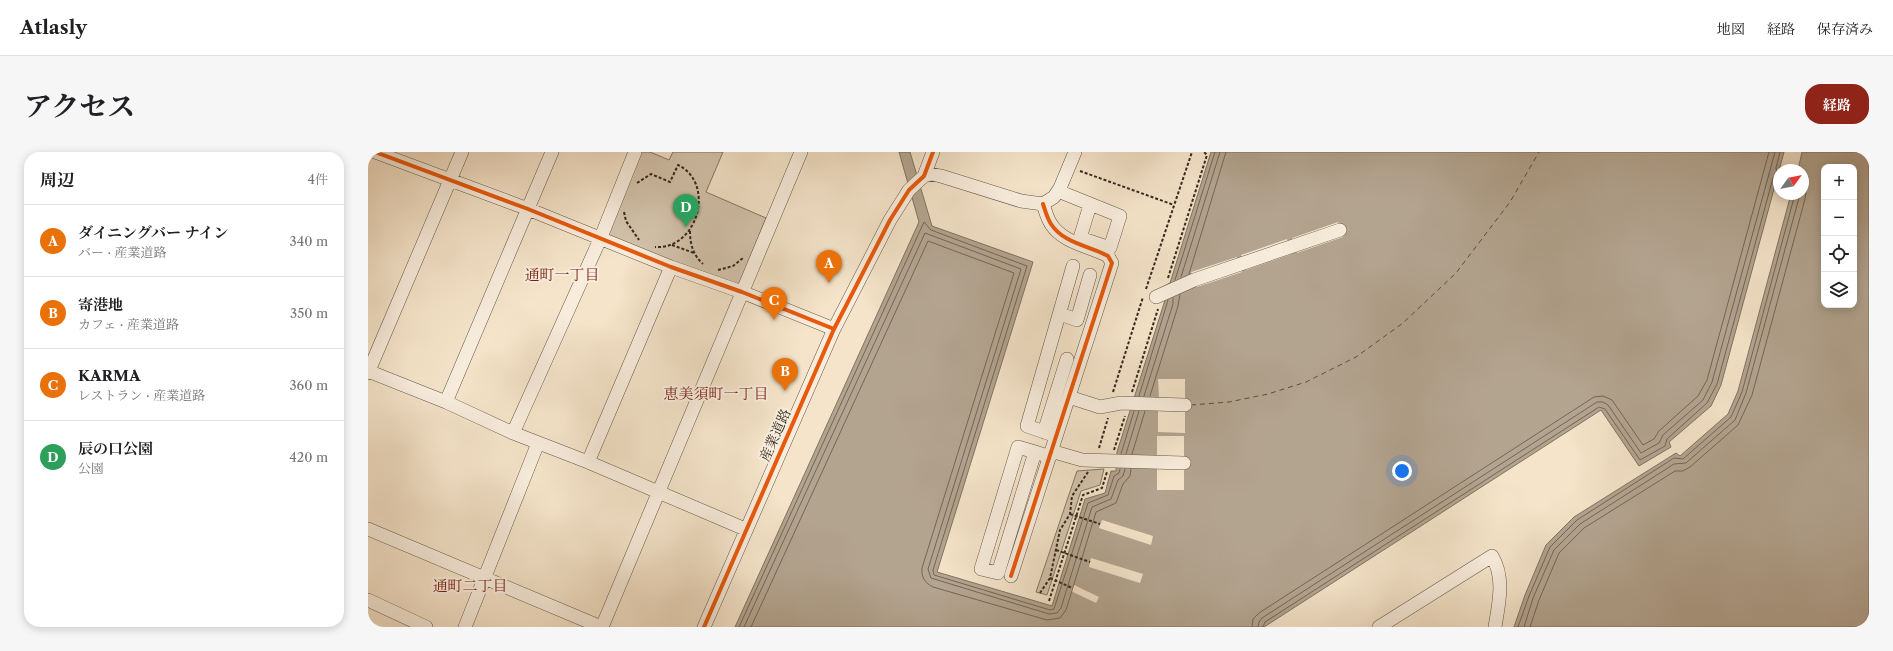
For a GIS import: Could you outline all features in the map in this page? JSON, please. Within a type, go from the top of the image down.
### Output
[{"type":"street","points":[[375,152],[601,237],[671,267],[742,292],[834,329]]},
{"type":"street","points":[[462,152],[368,372],[446,402],[513,433],[588,462],[745,529]]},
{"type":"street","points":[[446,402],[552,152]]},
{"type":"street","points":[[513,433],[601,237],[635,152]]},
{"type":"street","points":[[368,529],[601,627],[802,152]]},
{"type":"street","name":"産業道路","points":[[704,627],[745,529],[834,329],[890,220],[909,190],[924,176],[933,152]]},
{"type":"street","points":[[924,176],[931,174],[942,176],[1037,205],[1049,201],[1058,191],[1075,152]]},
{"type":"street","points":[[1058,191],[1090,204]]},
{"type":"street","points":[[1042,204],[1050,224],[1059,234],[1076,243],[1108,256],[1112,263],[1069,397],[1050,434]]},
{"type":"street","points":[[1153,296],[1194,280],[1340,230]]},
{"type":"street","points":[[1050,434],[1027,426],[1073,266]]},
{"type":"street","points":[[588,462],[671,267]]},
{"type":"street","points":[[1060,314],[1077,320],[1090,275]]},
{"type":"street","points":[[1011,576],[1050,454],[1050,434],[1067,359]]},
{"type":"street","points":[[1069,397],[1100,407],[1124,404],[1185,405]]},
{"type":"street","points":[[465,627],[486,579],[538,443]]},
{"type":"street","points":[[1035,452],[998,573],[981,568],[1018,446],[1035,452],[1082,460],[1184,463]]},
{"type":"street","points":[[1380,627],[1492,556],[1499,568],[1500,599],[1494,627]]},
{"type":"street","points":[[368,600],[426,627]]},
{"type":"path","points":[[1049,601],[1064,553],[1078,516],[1083,495],[1102,488],[1112,461],[1124,404],[1132,392],[1174,205],[1192,152]]},
{"type":"path","points":[[1167,281],[1207,155],[1204,152]]},
{"type":"path","points":[[634,185],[651,174],[670,182],[678,165],[685,168],[697,188],[699,201],[698,210],[690,230],[682,239],[671,245],[657,247],[652,246]]},
{"type":"path","points":[[1075,169],[1174,205]]},
{"type":"path","points":[[624,211],[626,221],[640,240]]},
{"type":"path","points":[[690,230],[691,245],[694,253],[699,260],[708,267]]},
{"type":"path","points":[[671,245],[694,253]]},
{"type":"path","points":[[716,270],[733,266],[742,258],[749,260]]},
{"type":"path","points":[[1040,593],[1050,578],[1060,530],[1070,514],[1072,496],[1095,460],[1108,417],[1109,406],[1153,296]]},
{"type":"path","points":[[1070,514],[1100,524]]},
{"type":"path","points":[[1056,550],[1090,562]]},
{"type":"path","points":[[1050,578],[1072,588]]},
{"type":"shaded area","points":[[640,152],[650,152],[669,160],[673,152],[723,152],[706,192],[766,218],[738,287],[606,235]]},
{"type":"shaded area","points":[[1104,469],[1100,485],[1081,491],[1047,595],[1036,592],[1077,471]]},
{"type":"water","points":[[899,152],[910,152],[932,226],[1033,262],[937,572],[1052,606],[1085,499],[1105,493],[1111,471],[1116,471],[1117,452],[1165,300],[1153,292],[1170,283],[1211,152],[1784,152],[1781,164],[1773,164],[1773,193],[1721,385],[1711,406],[1669,442],[1671,447],[1639,466],[1601,410],[1264,627],[735,627],[919,222]]},
{"type":"water","points":[[1802,152],[1869,152],[1869,627],[1514,627],[1525,595],[1546,545],[1574,517],[1676,453],[1680,456],[1728,414],[1738,391],[1789,200],[1809,200],[1809,164],[1799,164]]},
{"type":"pier","points":[[1338,222],[1343,237],[1297,253],[1292,238]]},
{"type":"pier","points":[[1287,239],[1292,254],[1246,270],[1241,255]]},
{"type":"pier","points":[[1237,257],[1242,272],[1197,287],[1191,272]]},
{"type":"pier","points":[[1158,379],[1185,379],[1185,433],[1158,432],[1158,411],[1128,410],[1132,397],[1159,398]]},
{"type":"pier","points":[[1157,436],[1184,436],[1184,490],[1157,490]]},
{"type":"pier","points":[[1102,520],[1153,536],[1151,545],[1099,528]]},
{"type":"pier","points":[[1091,558],[1143,574],[1140,583],[1089,567]]},
{"type":"pier","points":[[1074,585],[1099,597],[1096,603],[1071,591]]},
{"type":"ferry route","points":[[1191,405],[1229,402],[1268,394],[1306,382],[1356,357],[1403,323],[1456,273],[1510,202],[1539,152]]},
{"type":"cycle path","points":[[375,152],[528,209],[671,267],[742,292],[834,329]]},
{"type":"cycle path","points":[[704,627],[834,329],[890,220],[909,190],[924,176],[933,152]]},
{"type":"cycle path","points":[[1011,576],[1112,263],[1108,256],[1062,236],[1048,219],[1043,204]]},
{"type":"place","name":"辰の口公園","points":[[686,227]]},
{"type":"place","name":"ダイニングバー ナイン","points":[[829,283]]},
{"type":"place","name":"KARMA","points":[[774,320]]},
{"type":"place","name":"寄港地","points":[[785,391]]},
{"type":"district","name":"通町一丁目","points":[[562,274]]},
{"type":"district","name":"恵美須町一丁目","points":[[716,393]]},
{"type":"district","name":"通町二丁目","points":[[470,585]]}]
